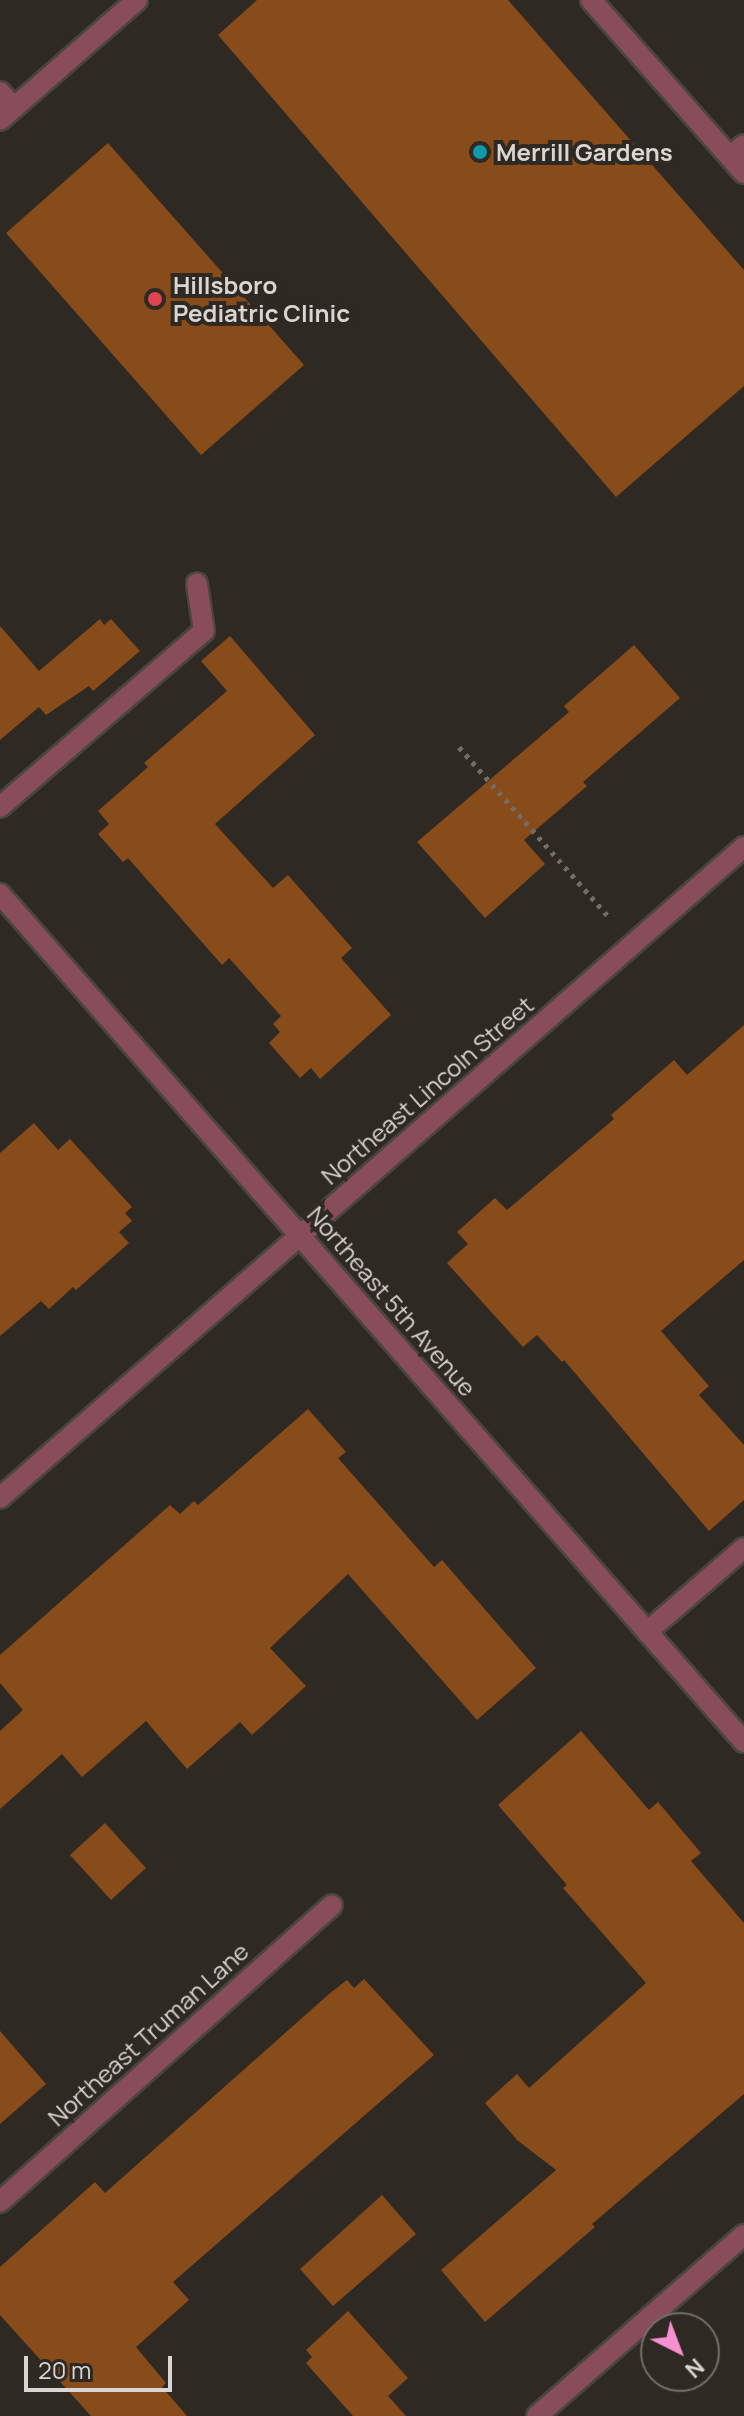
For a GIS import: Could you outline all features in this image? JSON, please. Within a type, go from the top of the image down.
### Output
[{"type":"street","points":[[0,92],[7,114],[137,0]]},
{"type":"street","points":[[591,0],[737,151],[744,173]]},
{"type":"street","points":[[0,807],[204,631],[197,584]]},
{"type":"street","name":"Northeast Lincoln Street","points":[[0,1498],[744,847]]},
{"type":"street","name":"Northeast 5th Avenue","points":[[0,894],[744,1742]]},
{"type":"street","points":[[647,1632],[744,1548]]},
{"type":"street","name":"Northeast Truman Lane","points":[[0,2202],[332,1905]]},
{"type":"street","points":[[537,2416],[744,2235]]},
{"type":"path","points":[[459,747],[634,944]]},
{"type":"building","name":"Merrill Gardens","points":[[257,0],[508,0],[744,270],[744,386],[616,497],[218,35]]},
{"type":"building","name":"Hillsboro Pediatric Clinic","points":[[108,143],[304,365],[201,455],[6,233]]},
{"type":"building","points":[[100,619],[104,625],[111,619],[140,651],[93,691],[89,686],[46,715],[39,707],[0,740],[0,626],[39,671]]},
{"type":"building","points":[[230,636],[315,735],[215,824],[273,888],[288,875],[352,948],[341,958],[391,1015],[320,1079],[311,1068],[300,1078],[269,1043],[280,1032],[273,1024],[281,1016],[229,958],[222,965],[128,858],[123,862],[98,834],[109,824],[98,811],[148,767],[144,763],[227,691],[201,661]]},
{"type":"building","points":[[634,645],[680,698],[583,782],[587,786],[524,840],[545,864],[485,918],[417,842],[569,712],[564,706]]},
{"type":"building","points":[[744,1025],[744,1260],[661,1331],[709,1386],[699,1395],[744,1445],[744,1500],[709,1531],[564,1360],[562,1362],[537,1335],[523,1347],[447,1263],[468,1244],[457,1232],[495,1198],[507,1210],[614,1119],[611,1115],[674,1060],[687,1075]]},
{"type":"building","points":[[34,1123],[58,1150],[70,1139],[132,1207],[125,1213],[132,1221],[119,1232],[129,1243],[76,1290],[73,1287],[49,1309],[41,1301],[0,1336],[0,1153]]},
{"type":"building","points":[[308,1409],[346,1452],[338,1458],[434,1567],[442,1560],[536,1668],[477,1720],[348,1574],[270,1648],[306,1686],[252,1735],[240,1722],[187,1769],[146,1721],[82,1777],[62,1754],[0,1809],[0,1731],[23,1710],[0,1683],[0,1655],[170,1505],[180,1514],[194,1501],[198,1505]]},
{"type":"building","points":[[581,1731],[649,1810],[658,1802],[701,1853],[691,1861],[744,1923],[744,2094],[592,2224],[595,2227],[485,2322],[441,2270],[556,2170],[517,2140],[485,2103],[517,2074],[529,2088],[646,1983],[563,1888],[567,1885],[498,1805]]},
{"type":"building","points":[[105,1823],[146,1868],[111,1900],[70,1855]]},
{"type":"building","points":[[364,1979],[434,2055],[173,2282],[189,2300],[136,2347],[166,2383],[162,2387],[187,2416],[91,2416],[0,2315],[0,2267],[95,2182],[105,2193],[329,1994],[347,1980],[354,1988]]},
{"type":"building","points":[[0,2031],[46,2084],[0,2124]]},
{"type":"building","points":[[382,2195],[416,2234],[333,2306],[300,2269]]},
{"type":"building","points":[[348,2311],[408,2378],[388,2396],[406,2416],[353,2416],[306,2363],[312,2357],[306,2350]]},
{"type":"place","name":"Merrill Gardens","points":[[480,152]]},
{"type":"place","name":"Hillsboro Pediatric Clinic","points":[[155,299]]}]
